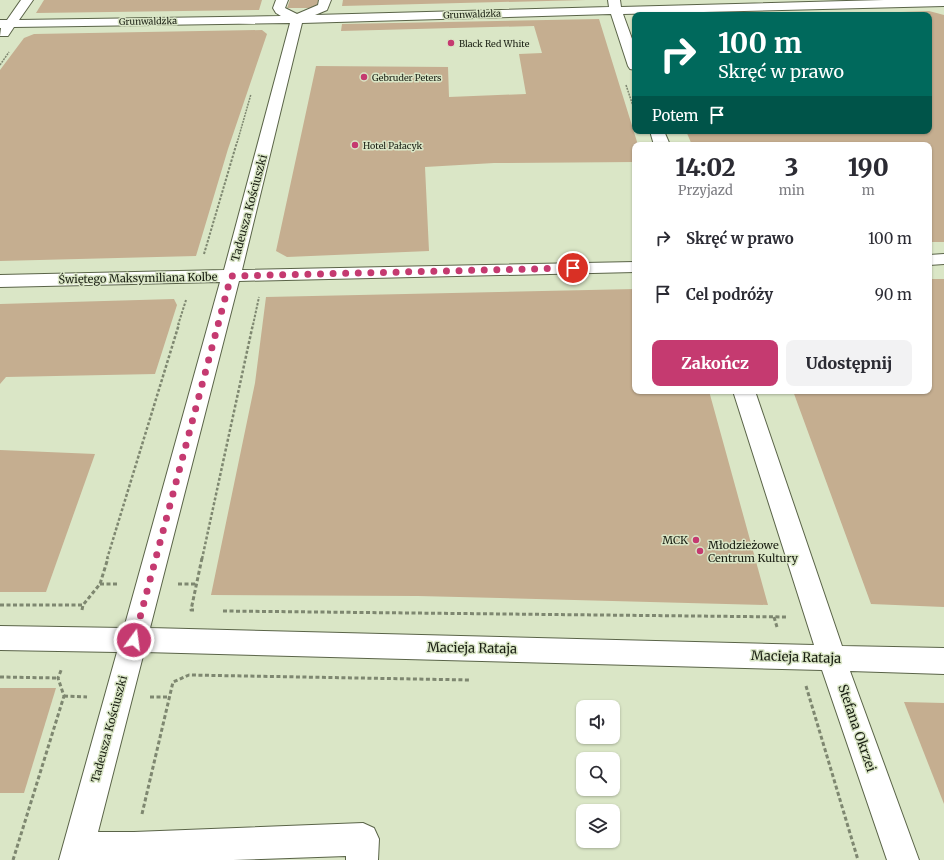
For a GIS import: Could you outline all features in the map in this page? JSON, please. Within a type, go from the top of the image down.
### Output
[{"type":"street","points":[[0,38],[5,24],[27,0]]},
{"type":"street","points":[[282,0],[279,8],[280,10],[297,19],[323,7],[325,0]]},
{"type":"street","name":"Grunwaldzka","points":[[5,24],[297,19],[615,5],[944,2]]},
{"type":"street","points":[[615,5],[632,57]]},
{"type":"street","name":"Tadeusza Kościuszki","points":[[76,854],[231,276],[297,19]]},
{"type":"street","points":[[932,260],[944,259]]},
{"type":"street","name":"Świętego Maksymiliana Kolbe","points":[[0,280],[632,267]]},
{"type":"street","name":"Stefana Okrzei","points":[[745,394],[832,658],[903,860]]},
{"type":"street","name":"Macieja Rataja","points":[[0,638],[944,660]]},
{"type":"street","points":[[76,854],[134,848],[363,839],[362,860]]},
{"type":"path","points":[[204,254],[253,88]]},
{"type":"path","points":[[0,605],[83,605],[100,584],[188,294]]},
{"type":"path","points":[[198,610],[192,610],[260,294]]},
{"type":"path","points":[[220,611],[789,617],[787,610]]},
{"type":"path","points":[[134,848],[173,682],[189,675],[476,680]]},
{"type":"path","points":[[0,677],[58,678],[64,696],[13,860]]},
{"type":"path","points":[[800,685],[805,686],[858,860]]},
{"type":"shaded area","points":[[44,0],[262,0],[259,10],[36,13]]},
{"type":"shaded area","points":[[290,0],[318,0],[317,8],[287,8]]},
{"type":"shaded area","points":[[343,0],[586,0],[342,6]]},
{"type":"shaded area","points":[[929,11],[944,15],[944,242],[932,242],[932,142],[691,142],[687,134],[932,134],[932,12],[901,12]]},
{"type":"shaded area","points":[[599,19],[632,126],[632,134],[635,134],[637,142],[632,142],[632,162],[494,163],[425,167],[429,251],[287,257],[276,251],[316,66],[448,67],[449,97],[526,94],[519,54],[542,53],[534,26],[341,31],[342,24]]},
{"type":"shaded area","points":[[262,30],[267,34],[228,149],[196,256],[0,261],[0,70],[24,38],[34,34]]},
{"type":"shaded area","points":[[932,279],[944,279],[944,607],[871,604],[794,394],[932,394]]},
{"type":"shaded area","points":[[632,289],[632,394],[710,394],[768,605],[418,596],[211,595],[255,383],[266,297]]},
{"type":"shaded area","points":[[174,299],[177,305],[155,374],[6,377],[0,384],[0,304]]},
{"type":"shaded area","points":[[0,450],[95,454],[46,592],[0,592]]},
{"type":"shaded area","points":[[0,688],[56,688],[24,793],[0,793]]},
{"type":"shaded area","points":[[904,702],[944,703],[944,804]]},
{"type":"place","name":"Black Red White","points":[[451,43]]},
{"type":"place","name":"Gebruder Peters","points":[[364,77]]},
{"type":"place","name":"Hotel Pałacyk","points":[[355,145]]},
{"type":"place","name":"MCK","points":[[696,540]]},
{"type":"place","name":"Młodzieżowe Centrum Kultury","points":[[700,551]]},
{"type":"route","points":[[134,640],[231,276],[573,268]]}]
